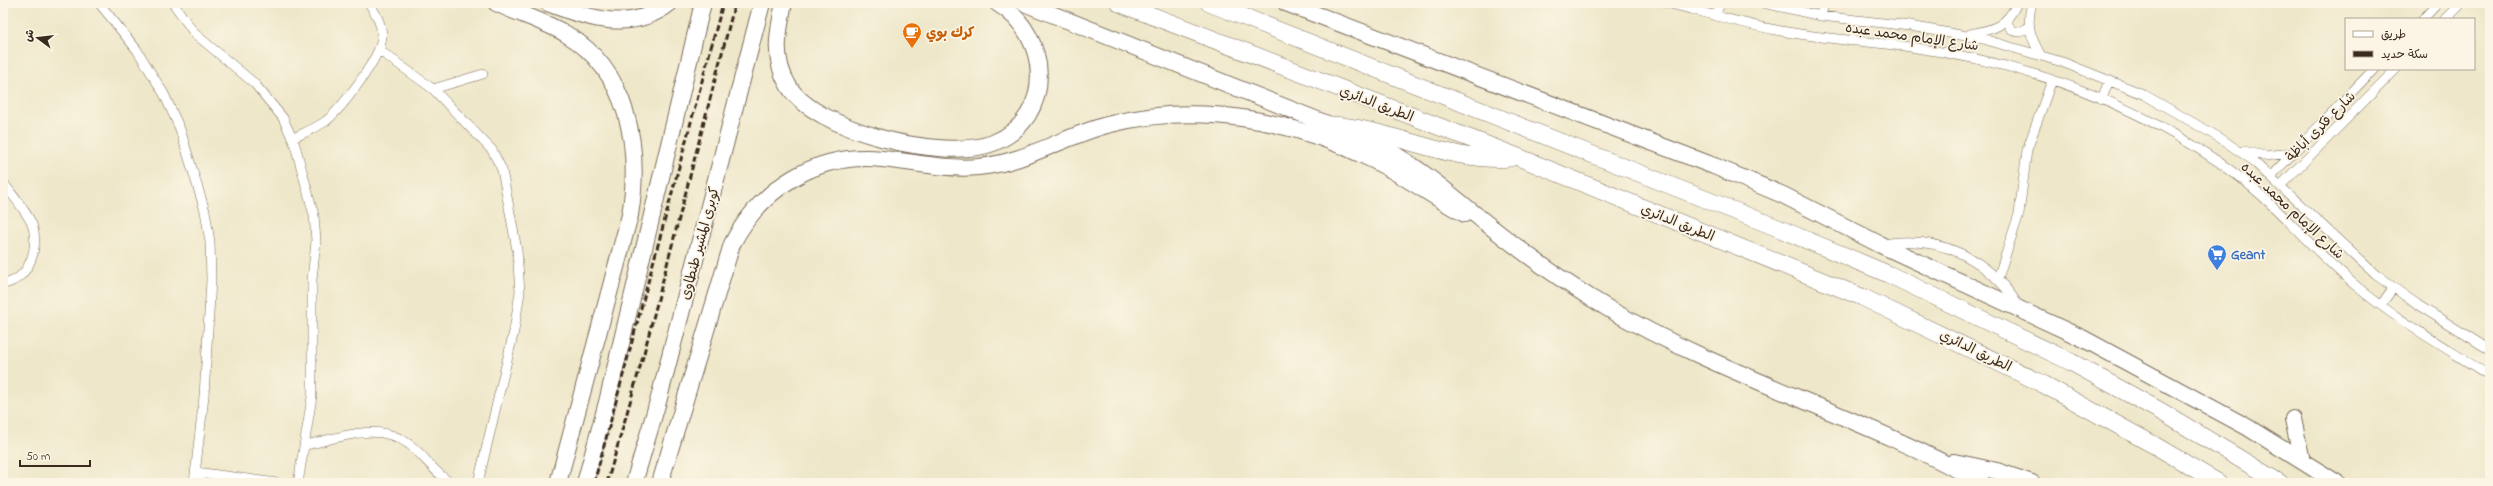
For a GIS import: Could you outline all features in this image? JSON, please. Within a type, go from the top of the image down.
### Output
[{"type":"highway","points":[[496,3],[567,34],[597,59],[612,80],[624,103],[633,144],[635,172],[630,215],[558,483]]},
{"type":"highway","points":[[548,3],[598,19],[618,22],[647,16],[670,3]]},
{"type":"highway","points":[[585,483],[606,408],[703,3]]},
{"type":"highway","name":"كوبرى المشير طنطاوى","points":[[634,483],[659,398],[762,3]]},
{"type":"highway","points":[[784,3],[777,38],[778,60],[788,86],[806,106],[827,119],[876,136],[946,149],[970,149],[1000,140],[1022,122],[1035,98],[1039,70],[1033,43],[1017,19],[997,3]]},
{"type":"highway","points":[[1024,3],[1375,143],[1415,166],[1490,227],[1552,273],[1639,326],[1699,355],[1938,460],[1982,483]]},
{"type":"highway","name":"الطريق الدائري","points":[[1118,3],[1518,158],[1807,274],[1922,325],[2079,403],[2219,483]]},
{"type":"highway","points":[[1210,3],[1773,226],[1888,274],[1994,323],[2090,372],[2162,412],[2280,483]]},
{"type":"highway","points":[[1286,3],[1749,180],[1839,222],[1881,244],[2020,308],[2160,378],[2337,483]]},
{"type":"highway","points":[[660,483],[732,244],[745,221],[771,192],[793,177],[823,164],[842,160],[868,158],[950,167],[978,167],[1020,159],[1074,136],[1126,120],[1169,114],[1212,114],[1274,124],[1333,142],[1384,166],[1448,205],[1490,227]]},
{"type":"highway","points":[[1331,125],[1365,129],[1464,156],[1491,159],[1518,158]]},
{"type":"highway","points":[[2293,419],[2302,461]]},
{"type":"highway","points":[[1938,460],[1983,468],[2032,483]]},
{"type":"street","points":[[99,3],[137,50],[164,94],[180,129],[205,211],[210,242],[211,280],[204,396],[194,483]]},
{"type":"street","points":[[173,3],[186,23],[201,40],[242,72],[266,97],[283,118],[293,138],[316,228],[312,280],[312,397],[306,445],[298,483]]},
{"type":"street","points":[[293,138],[318,126],[338,110],[379,50],[382,38],[380,26],[370,3]]},
{"type":"street","name":"شارع الإمام محمد عبده","points":[[1667,3],[1774,30],[1953,54],[2052,80],[2102,99],[2160,126],[2236,174],[2270,204],[2336,269],[2381,305],[2490,376]]},
{"type":"street","points":[[1716,15],[1720,3]]},
{"type":"street","name":"شارع الإمام محمد عبده","points":[[1763,3],[1821,16],[1910,26],[1963,35],[2040,54],[2110,80],[2170,108],[2236,149],[2271,176],[2350,253],[2393,288],[2490,350]]},
{"type":"street","points":[[1821,16],[1824,3]]},
{"type":"street","points":[[1963,35],[1991,30],[2007,20],[2017,3]]},
{"type":"street","points":[[2032,3],[2028,27],[2031,39],[2040,54]]},
{"type":"street","points":[[2446,18],[2461,3]]},
{"type":"street","points":[[2424,18],[2435,5]]},
{"type":"street","points":[[2007,20],[2011,29],[2017,32],[2024,31],[2028,27]]},
{"type":"street","points":[[379,50],[433,89],[492,150],[500,163],[519,264],[520,292],[517,318],[478,483]]},
{"type":"street","name":"شارع فكرى أباظة","points":[[2271,176],[2291,153],[2373,70]]},
{"type":"street","name":"شارع فكرى أباظة","points":[[2281,185],[2395,70]]},
{"type":"street","points":[[433,89],[483,74]]},
{"type":"street","points":[[1998,278],[2019,214],[2027,150],[2052,80]]},
{"type":"street","points":[[2102,99],[2110,80]]},
{"type":"street","points":[[2236,149],[2265,156],[2291,153]]},
{"type":"street","points":[[3,182],[28,217],[34,236],[32,256],[26,270],[17,279],[3,284]]},
{"type":"street","points":[[1881,244],[1905,241],[1941,245],[1970,257],[1998,278],[2020,308]]},
{"type":"street","points":[[2381,305],[2393,288]]},
{"type":"street","points":[[306,445],[360,432],[386,433],[410,445],[451,483]]},
{"type":"street","points":[[196,472],[277,483]]},
{"type":"railway","points":[[594,483],[723,3]]},
{"type":"railway","points":[[607,483],[644,353],[735,3]]},
{"type":"place","name":"كرك بوي","points":[[912,49]]},
{"type":"place","name":"Geant","points":[[2217,271]]}]
